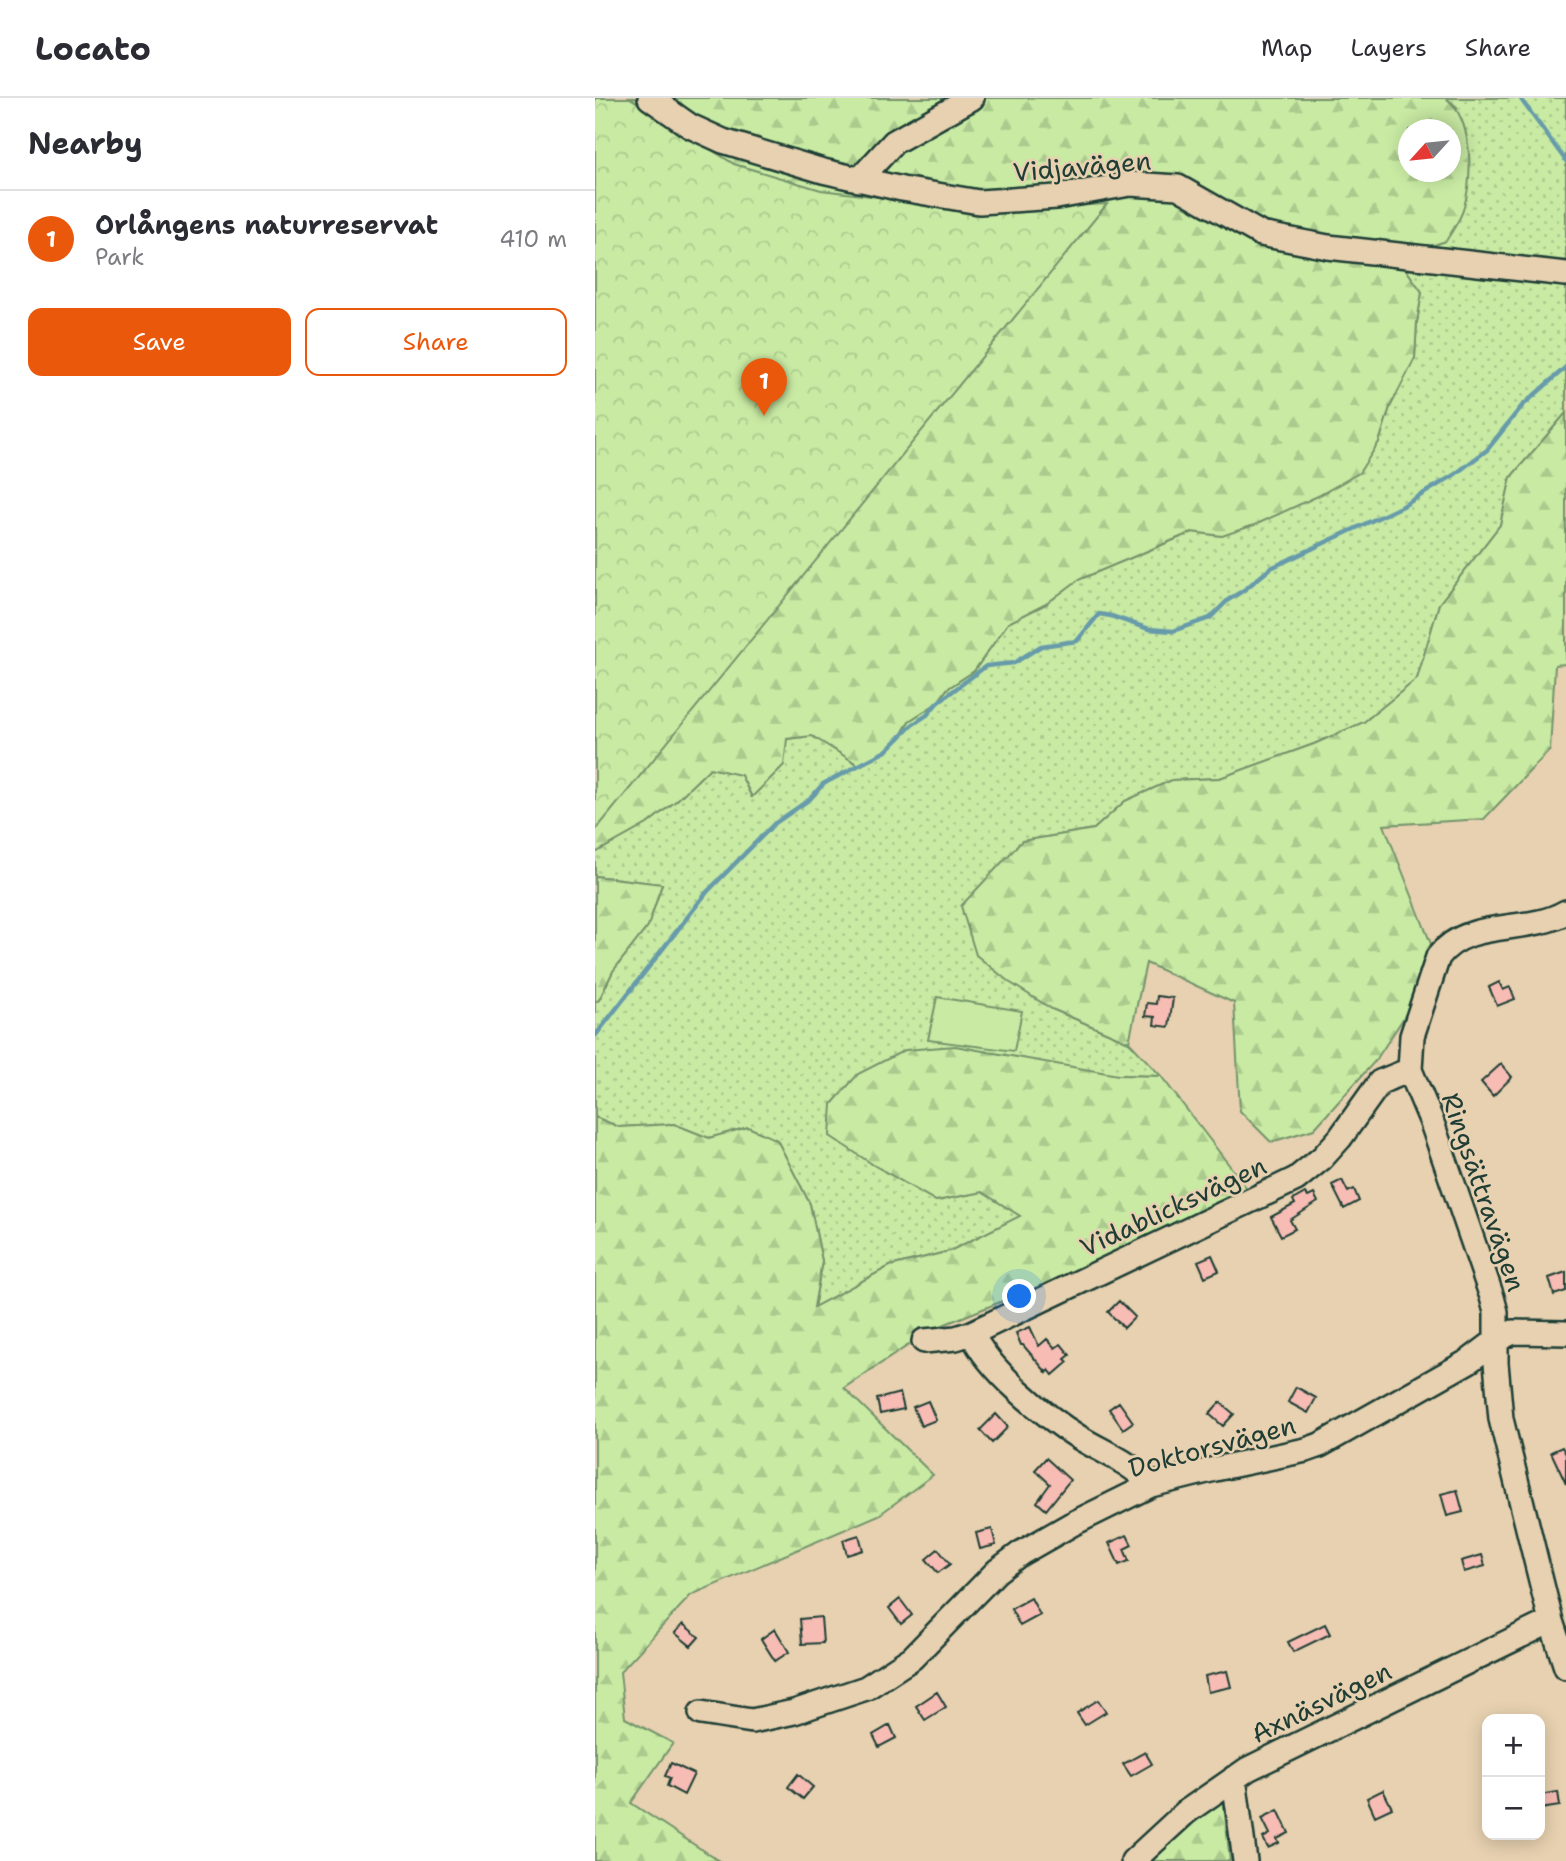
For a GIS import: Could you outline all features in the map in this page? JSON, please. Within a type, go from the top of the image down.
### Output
[{"type":"street","name":"Vidjavägen","points":[[650,98],[690,126],[723,141],[823,172],[859,180],[979,202],[1056,197],[1130,184],[1178,187],[1261,234],[1328,247],[1566,274]]},
{"type":"street","points":[[859,180],[894,142],[972,98]]},
{"type":"street","name":"Ringsättravägen","points":[[1566,912],[1540,923],[1471,934],[1458,939],[1443,950],[1419,1009],[1412,1036],[1410,1070],[1431,1120],[1485,1272],[1496,1312],[1496,1363],[1501,1419],[1551,1621],[1566,1667]]},
{"type":"street","name":"Vidablicksvägen","points":[[924,1341],[956,1338],[972,1333],[1296,1179],[1340,1138],[1380,1082],[1410,1070]]},
{"type":"street","name":"Doktorsvägen","points":[[701,1713],[752,1721],[829,1701],[874,1683],[912,1658],[972,1595],[1021,1553],[1072,1524],[1151,1485],[1313,1448],[1469,1361],[1497,1340],[1513,1332],[1566,1333]]},
{"type":"street","points":[[972,1333],[976,1344],[997,1368],[1038,1408],[1080,1438],[1140,1471],[1151,1485]]},
{"type":"street","name":"Axnäsvägen","points":[[1133,1861],[1186,1812],[1234,1777],[1551,1621]]},
{"type":"street","points":[[1234,1777],[1245,1861]]},
{"type":"green space","points":[[595,98],[1446,98],[1455,108],[1460,119],[1398,119],[1398,182],[1461,182],[1461,120],[1469,149],[1469,180],[1464,207],[1446,241],[1397,257],[1422,292],[1415,358],[1390,407],[1379,442],[1359,473],[1318,496],[1257,524],[1222,536],[1192,532],[1078,580],[1046,604],[1008,623],[974,671],[947,689],[937,703],[909,721],[900,737],[886,751],[859,765],[812,736],[787,739],[784,765],[752,797],[741,775],[710,768],[647,824],[595,853]]},
{"type":"green space","points":[[595,98],[630,98],[734,164],[821,190],[920,202],[1015,209],[1107,204],[595,831]]},
{"type":"green space","points":[[1446,98],[1566,98],[1566,413],[1511,477],[1500,525],[1439,604],[1417,679],[1364,722],[1314,744],[1220,778],[1172,780],[1125,801],[1094,829],[1022,841],[1052,1009],[1129,1042],[1161,1076],[1118,1075],[872,1164],[936,1201],[982,1192],[1021,1216],[950,1251],[890,1266],[814,1308],[822,1261],[810,1204],[777,1140],[748,1127],[709,1138],[674,1124],[619,1127],[595,1117],[595,1002],[599,1000],[613,971],[648,926],[662,884],[595,876],[595,853],[647,824],[710,768],[741,775],[751,796],[787,739],[812,735],[859,765],[900,737],[909,721],[937,703],[947,689],[974,671],[1008,623],[1046,604],[1078,580],[1193,532],[1222,536],[1379,442],[1390,407],[1415,358],[1422,292],[1397,257],[1446,241],[1451,182],[1461,182],[1461,119],[1456,119],[1457,107]]},
{"type":"green space","points":[[1566,413],[1566,664],[1555,665],[1550,750],[1484,819],[1384,825],[1431,944],[1410,1008],[1376,1060],[1314,1129],[1271,1142],[1240,1111],[1234,1003],[1146,963],[1129,1042],[1052,1009],[1009,982],[976,955],[961,906],[1022,841],[1094,829],[1125,801],[1172,780],[1220,778],[1314,744],[1364,722],[1417,679],[1439,604],[1500,525],[1511,477]]},
{"type":"green space","points":[[595,876],[662,884],[648,926],[613,971],[599,1000],[595,1002]]},
{"type":"green space","points":[[937,997],[1022,1011],[1014,1051],[928,1040]]},
{"type":"green space","points":[[955,1046],[1118,1075],[1161,1076],[1249,1191],[1065,1276],[933,1329],[844,1388],[933,1475],[879,1515],[691,1595],[620,1672],[625,1718],[673,1743],[631,1803],[719,1861],[595,1861],[595,1117],[619,1127],[674,1124],[709,1138],[748,1127],[777,1140],[810,1204],[822,1261],[814,1307],[890,1266],[950,1251],[1020,1216],[982,1192],[936,1201],[830,1136],[832,1104],[858,1074],[905,1050]]},
{"type":"green space","points":[[1223,1797],[1230,1861],[1151,1861]]},
{"type":"building","points":[[1499,982],[1503,990],[1510,987],[1515,999],[1497,1006],[1489,987]]},
{"type":"building","points":[[1157,996],[1173,998],[1169,1027],[1154,1025],[1155,1017],[1145,1016],[1147,1003],[1156,1004]]},
{"type":"building","points":[[1501,1064],[1512,1077],[1493,1096],[1481,1082]]},
{"type":"building","points":[[1342,1180],[1348,1192],[1354,1189],[1359,1201],[1344,1209],[1332,1185]]},
{"type":"building","points":[[1305,1193],[1308,1197],[1314,1194],[1318,1202],[1290,1220],[1295,1229],[1281,1236],[1271,1217],[1295,1204],[1293,1200]]},
{"type":"building","points":[[1212,1255],[1219,1271],[1205,1277],[1198,1261]]},
{"type":"building","points":[[1566,1272],[1566,1291],[1554,1295],[1549,1278]]},
{"type":"building","points":[[1119,1301],[1135,1317],[1124,1328],[1108,1312]]},
{"type":"building","points":[[1030,1327],[1039,1346],[1047,1339],[1055,1348],[1061,1344],[1070,1355],[1065,1359],[1068,1362],[1053,1375],[1049,1370],[1047,1373],[1021,1345],[1016,1333]]},
{"type":"building","points":[[1296,1387],[1316,1398],[1308,1413],[1288,1402]]},
{"type":"building","points":[[900,1393],[904,1409],[880,1414],[877,1399]]},
{"type":"building","points":[[928,1401],[936,1420],[921,1426],[913,1407]]},
{"type":"building","points":[[1119,1402],[1133,1422],[1123,1429],[1109,1409]]},
{"type":"building","points":[[1220,1402],[1234,1414],[1223,1426],[1209,1414]]},
{"type":"building","points":[[996,1414],[1008,1427],[992,1443],[980,1430]]},
{"type":"building","points":[[1562,1447],[1566,1454],[1566,1484],[1551,1452]]},
{"type":"building","points":[[1046,1458],[1070,1480],[1046,1510],[1037,1502],[1050,1484],[1035,1470]]},
{"type":"building","points":[[1457,1490],[1463,1512],[1447,1516],[1441,1494]]},
{"type":"building","points":[[992,1529],[996,1545],[980,1549],[976,1533]]},
{"type":"building","points":[[859,1535],[863,1550],[847,1555],[843,1540]]},
{"type":"building","points":[[1127,1535],[1132,1545],[1124,1549],[1129,1561],[1119,1565],[1109,1543]]},
{"type":"building","points":[[938,1549],[950,1564],[938,1573],[926,1559]]},
{"type":"building","points":[[1482,1555],[1485,1566],[1464,1572],[1461,1561]]},
{"type":"building","points":[[1031,1598],[1040,1615],[1020,1626],[1011,1609]]},
{"type":"building","points":[[900,1599],[912,1615],[901,1624],[889,1608]]},
{"type":"building","points":[[821,1617],[823,1643],[802,1644],[800,1619]]},
{"type":"building","points":[[683,1624],[699,1637],[691,1646],[675,1633]]},
{"type":"building","points":[[1325,1624],[1330,1634],[1293,1652],[1288,1642]]},
{"type":"building","points":[[775,1629],[789,1652],[775,1661],[761,1639]]},
{"type":"building","points":[[1227,1671],[1231,1687],[1208,1692],[1205,1676]]},
{"type":"building","points":[[937,1692],[946,1707],[925,1720],[916,1706]]},
{"type":"building","points":[[1098,1700],[1106,1712],[1085,1725],[1077,1713]]},
{"type":"building","points":[[890,1725],[896,1738],[879,1747],[873,1735]]},
{"type":"building","points":[[1145,1752],[1152,1764],[1131,1776],[1123,1764]]},
{"type":"building","points":[[671,1763],[694,1774],[684,1795],[667,1786],[670,1778],[665,1776]]},
{"type":"building","points":[[798,1774],[813,1787],[803,1799],[788,1787]]},
{"type":"building","points":[[1383,1790],[1392,1808],[1375,1816],[1367,1798]]},
{"type":"building","points":[[1558,1792],[1560,1806],[1545,1808],[1545,1794]]},
{"type":"building","points":[[1278,1810],[1289,1833],[1277,1839],[1279,1843],[1268,1848],[1263,1838],[1270,1834],[1262,1818]]},
{"type":"waterway","points":[[1520,98],[1566,161]]},
{"type":"waterway","points":[[595,1036],[707,892],[774,824],[810,799],[823,784],[886,751],[937,703],[986,666],[1014,663],[1041,646],[1077,641],[1099,614],[1149,629],[1173,631],[1210,618],[1228,600],[1271,568],[1403,506],[1454,475],[1487,450],[1522,406],[1566,367]]},
{"type":"place","name":"Orlångens naturreservat","points":[[764,416]]}]
